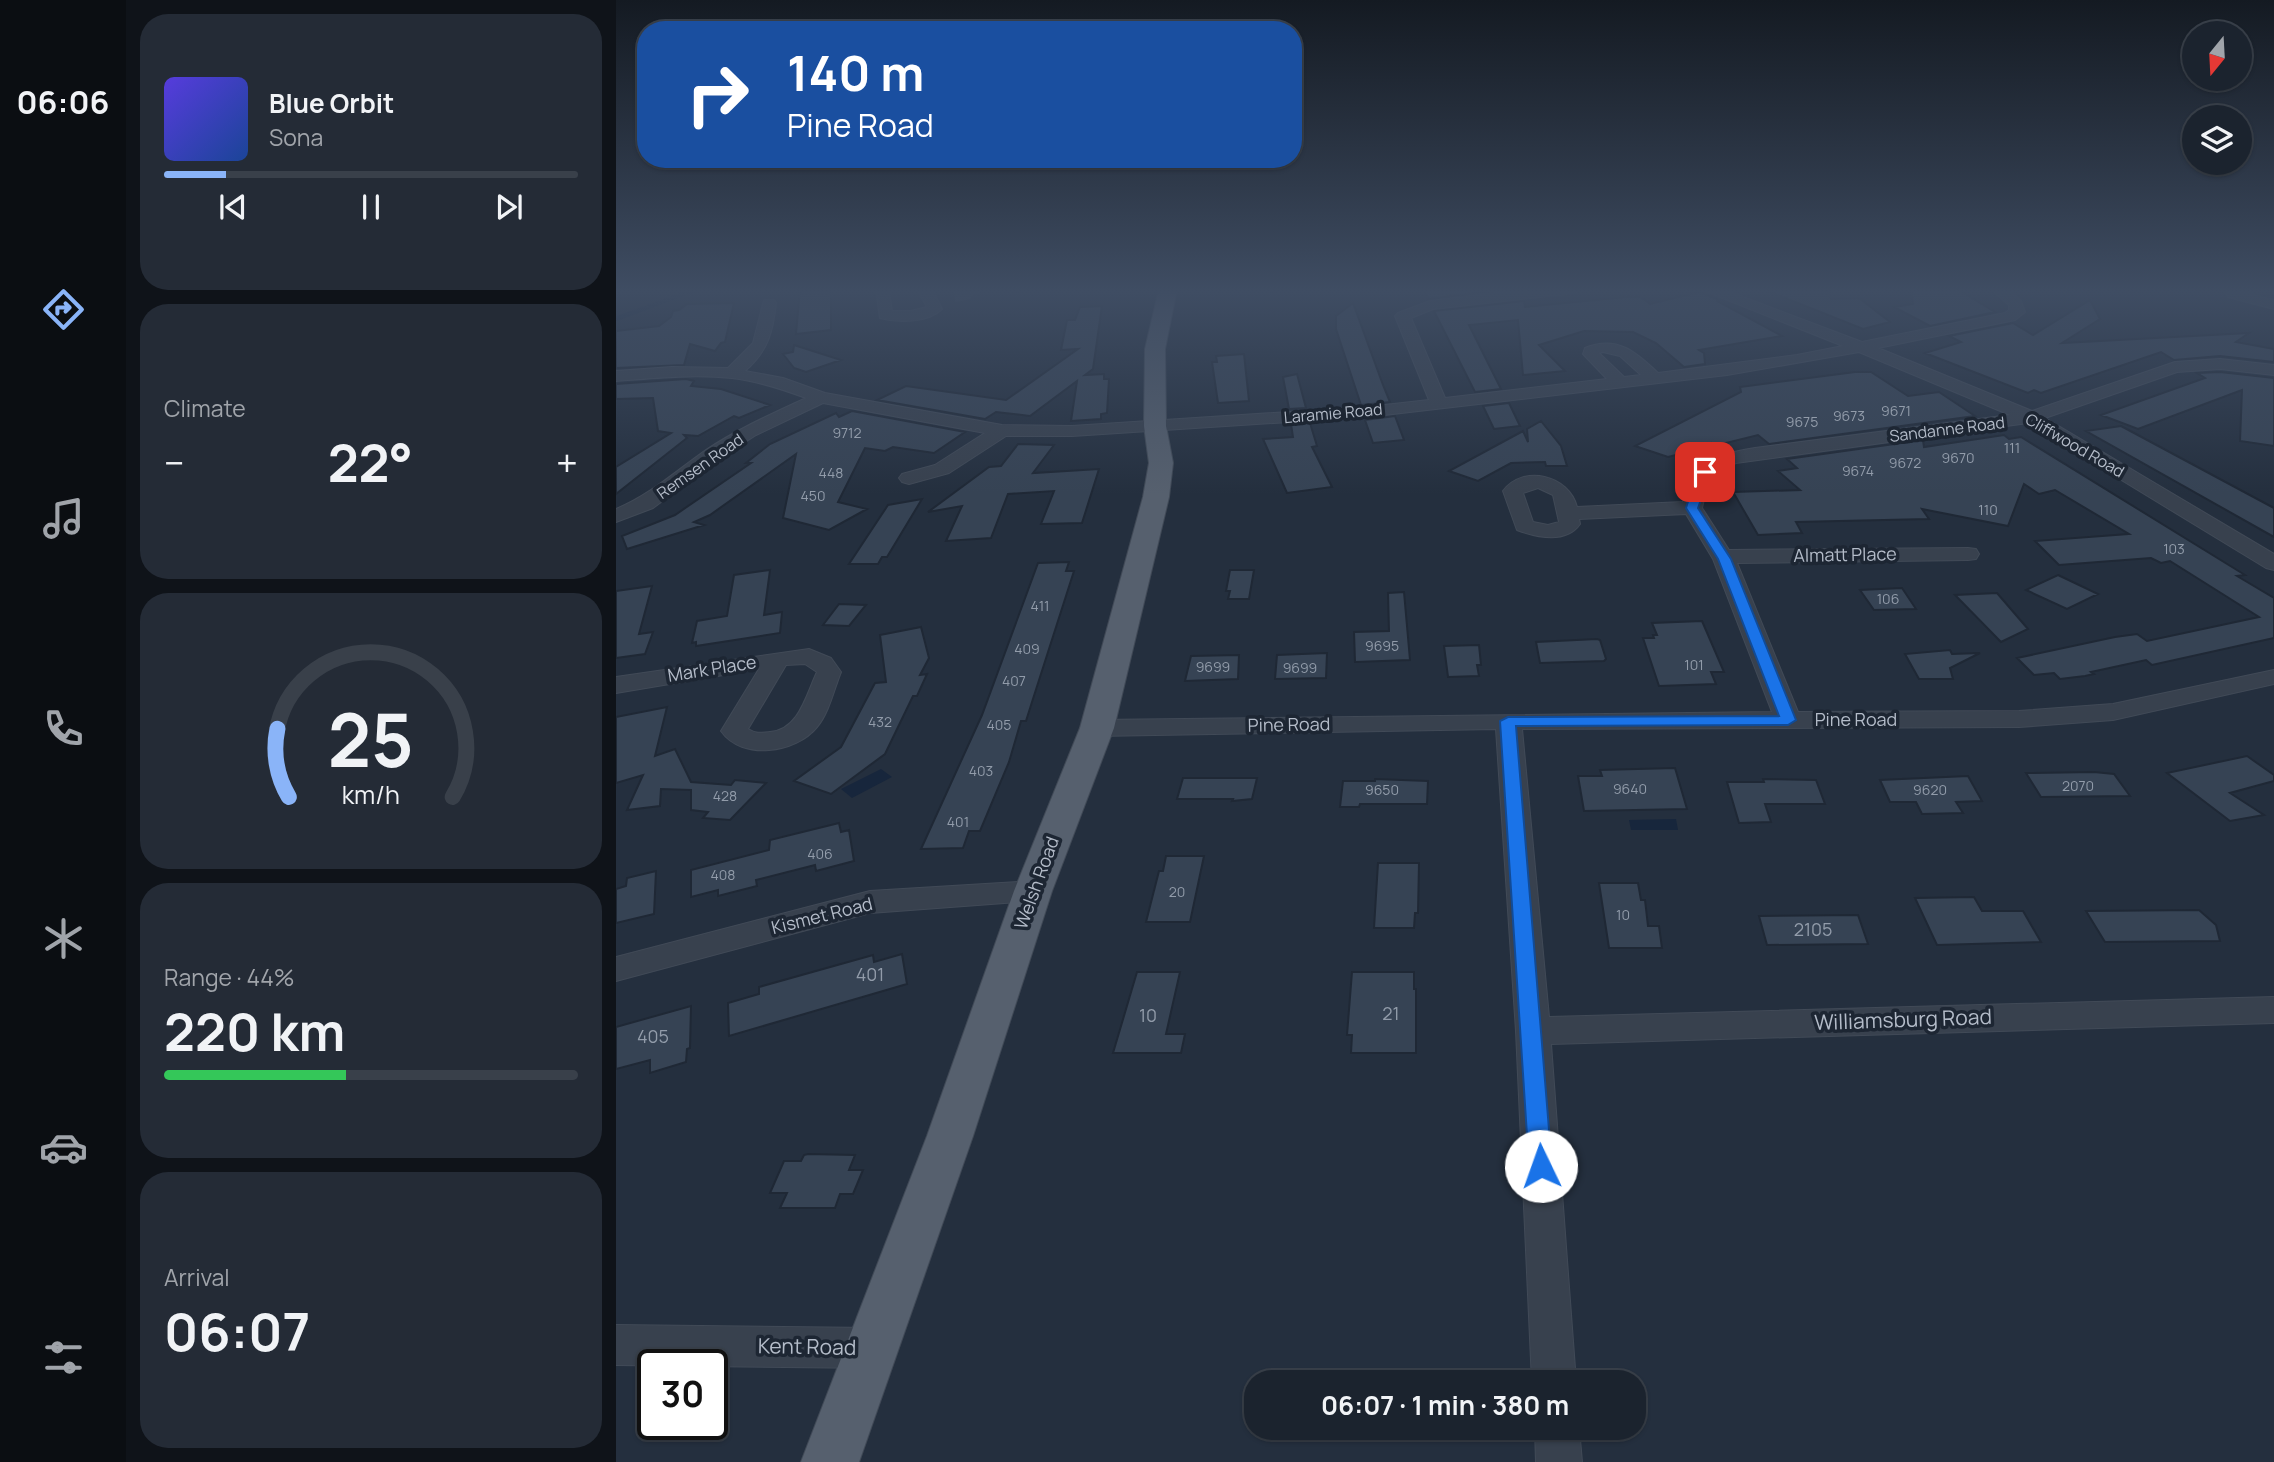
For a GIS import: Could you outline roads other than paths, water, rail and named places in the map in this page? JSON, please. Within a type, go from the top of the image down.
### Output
[{"type":"main road","name":"Welsh Road","points":[[830,1462],[950,1136],[1033,891],[1097,728],[1156,497],[1161,463],[1155,426],[1155,357]]},
{"type":"street","points":[[732,373],[752,357]]},
{"type":"street","points":[[1420,357],[1439,403]]},
{"type":"street","points":[[1594,357],[1620,383]]},
{"type":"street","points":[[1630,357],[1654,378]]},
{"type":"street","name":"Laramie Road","points":[[616,376],[672,372],[732,373],[778,382],[821,397],[908,415],[1002,430],[1072,431],[1367,412],[1620,383],[1811,357]]},
{"type":"street","name":"Cliffwood Road","points":[[1885,357],[2031,417],[2274,564]]},
{"type":"street","name":"Sandanne Road","points":[[1692,508],[1702,475],[1722,462],[1746,456],[2031,417],[2166,369],[2193,364],[2274,370]]},
{"type":"street","name":"Remsen Road","points":[[616,516],[646,504],[713,454],[750,431],[821,397]]},
{"type":"street","points":[[909,478],[942,469],[1002,430]]},
{"type":"street","points":[[1568,513],[1692,508],[1723,557],[1788,720]]},
{"type":"street","name":"Almatt Place","points":[[1723,557],[1968,554]]},
{"type":"street","name":"Mark Place","points":[[616,685],[779,659],[809,656],[822,663],[829,672],[807,723],[786,739],[751,741],[734,731],[779,659]]},
{"type":"street","name":"Pine Road","points":[[1097,728],[1508,721],[2019,719],[2113,712],[2274,677]]},
{"type":"street","points":[[1508,721],[1533,1031],[1553,1370]]},
{"type":"street","name":"Kismet Road","points":[[616,969],[870,902],[1033,891]]},
{"type":"street","name":"Williamsburg Road","points":[[1533,1031],[2274,1010]]},
{"type":"street","name":"Kent Road","points":[[616,1345],[873,1348]]},
{"type":"street","points":[[1558,1440],[1559,1462]]},
{"type":"water","points":[[881,769],[892,777],[852,798],[841,789]]},
{"type":"water","points":[[1676,819],[1678,830],[1631,830],[1629,820]]}]
